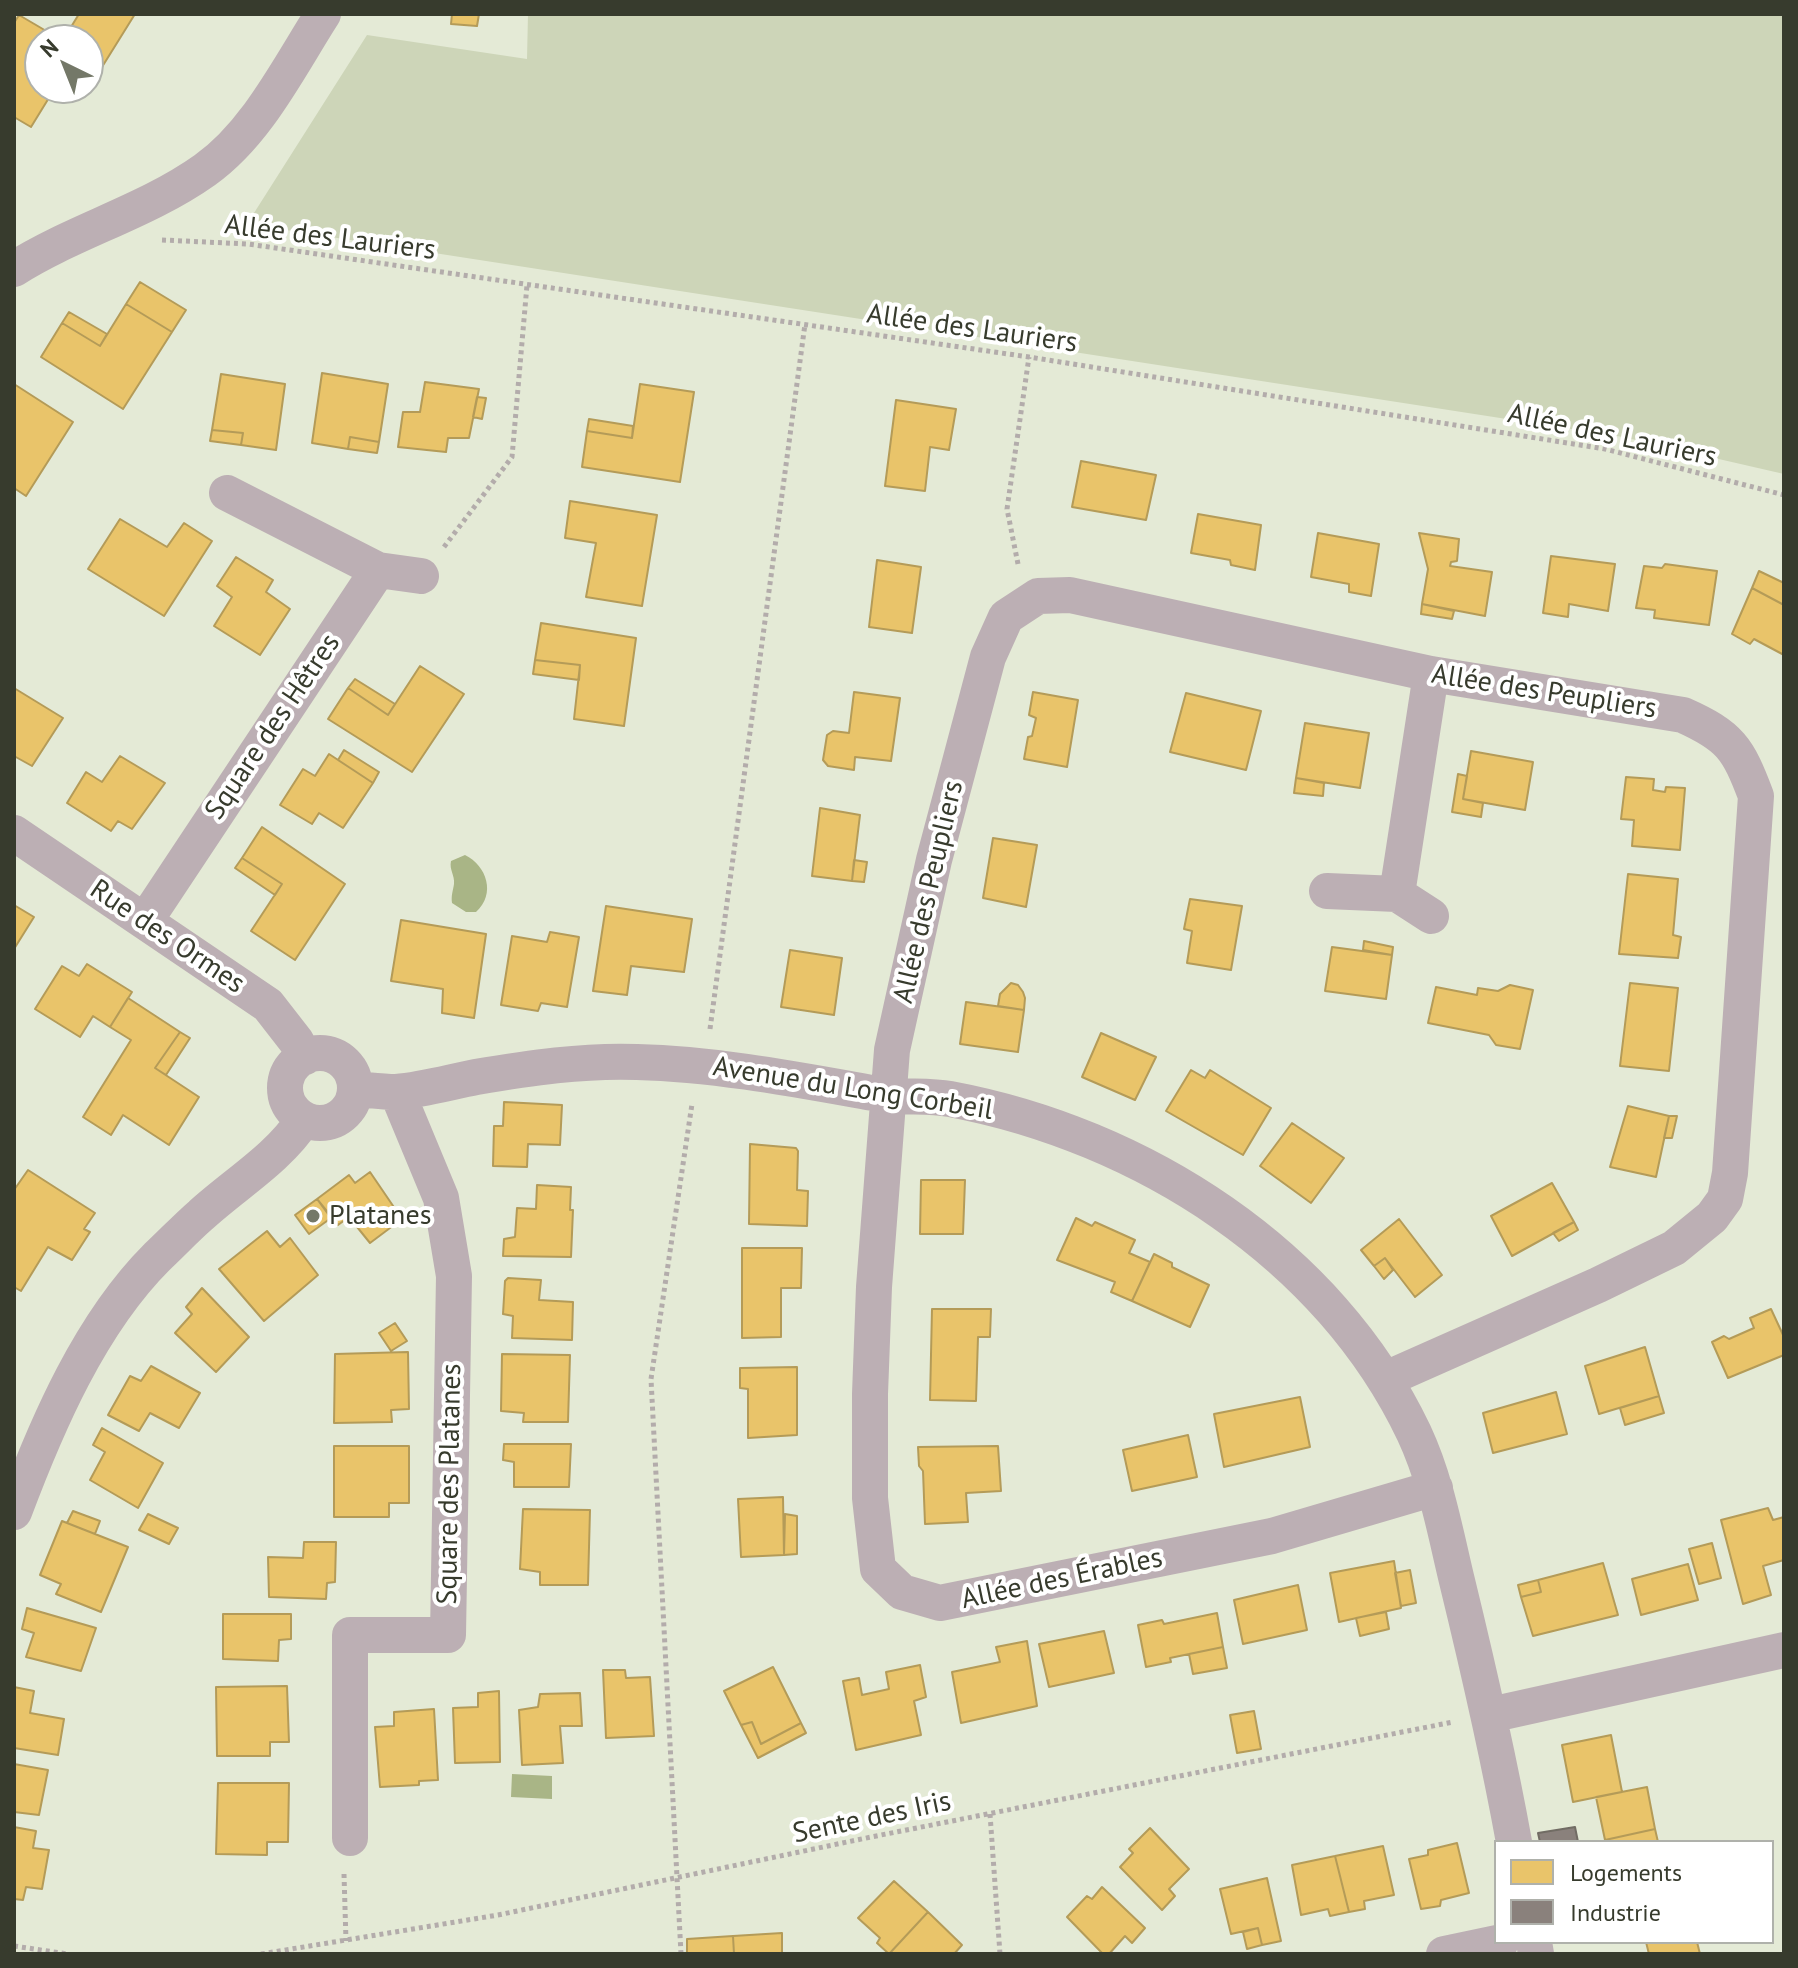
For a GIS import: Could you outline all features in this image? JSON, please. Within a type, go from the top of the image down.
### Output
[{"type":"street","points":[[14,269],[41,252],[132,211],[206,170],[250,127],[323,14]]},
{"type":"street","points":[[227,493],[378,570],[421,576]]},
{"type":"street","name":"Square des Hêtres","points":[[145,921],[378,570]]},
{"type":"street","name":"Allée des Peupliers","points":[[887,1095],[892,1050],[934,860],[988,657],[1006,617],[1038,596],[1070,595],[1431,674],[1683,715],[1695,720],[1729,741],[1745,764],[1756,796],[1730,1173],[1725,1199],[1712,1217],[1674,1248],[1569,1299],[1386,1379]]},
{"type":"street","points":[[1397,894],[1431,674]]},
{"type":"street","name":"Rue des Ormes","points":[[14,833],[268,1005],[305,1057]]},
{"type":"street","points":[[1327,891],[1397,894],[1431,916]]},
{"type":"street","points":[[328,1054],[339,1059],[354,1078],[355,1089],[347,1111],[326,1122],[304,1119],[289,1103],[285,1093],[289,1072],[305,1057],[328,1054]]},
{"type":"street","name":"Avenue du Long Corbeil","points":[[355,1089],[397,1092],[566,1064],[635,1062],[704,1067],[887,1095],[947,1098],[1067,1132],[1139,1163],[1215,1208],[1286,1262],[1341,1318],[1386,1379],[1415,1436],[1435,1488],[1490,1715],[1514,1840]]},
{"type":"street","name":"Square des Platanes","points":[[350,1838],[350,1635],[448,1635],[454,1276],[441,1198],[397,1092]]},
{"type":"street","name":"Allée des Érables","points":[[887,1095],[874,1287],[870,1498],[878,1569],[902,1592],[940,1603],[1272,1536],[1435,1488]]},
{"type":"street","points":[[14,1509],[71,1380],[107,1320],[154,1261],[201,1215],[290,1140],[304,1119]]},
{"type":"street","points":[[1490,1715],[1784,1650]]},
{"type":"street","points":[[1444,1954],[1494,1943]]},
{"type":"path","name":"Allée des Lauriers","points":[[149,239],[248,244],[1029,357],[1605,449],[1784,495]]},
{"type":"path","points":[[421,576],[512,457],[527,285]]},
{"type":"path","points":[[710,1030],[805,324]]},
{"type":"path","points":[[1018,566],[1007,509],[1029,357]]},
{"type":"path","points":[[681,1954],[651,1379],[692,1102]]},
{"type":"path","name":"Sente des Iris","points":[[261,1954],[677,1880],[990,1814],[1490,1715]]},
{"type":"path","points":[[990,1814],[1000,1954]]},
{"type":"path","points":[[346,1941],[343,1885],[350,1838]]},
{"type":"path","points":[[14,1946],[68,1954]]},
{"type":"shaded area","points":[[528,14],[1784,14],[1784,474],[1623,437],[247,224],[367,35],[527,59]]},
{"type":"shaded area","points":[[465,855],[479,866],[486,881],[486,897],[476,912],[466,912],[452,903],[454,881],[451,861]]},
{"type":"shaded area","points":[[512,1774],[552,1776],[552,1799],[511,1797]]},
{"type":"building: Logements","points":[[79,14],[135,14],[104,64],[104,24],[73,24]]},
{"type":"building: Logements","points":[[452,14],[479,14],[477,26],[451,24]]},
{"type":"building: Logements","points":[[19,15],[34,24],[24,24],[24,104],[45,104],[31,127],[14,117],[14,23]]},
{"type":"building: Logements","points":[[140,282],[186,310],[172,332],[126,304]]},
{"type":"building: Logements","points":[[126,304],[172,332],[123,409],[41,357],[62,323],[100,346]]},
{"type":"building: Logements","points":[[69,312],[107,334],[100,346],[62,323]]},
{"type":"building: Logements","points":[[322,373],[388,384],[379,442],[350,437],[348,449],[312,443]]},
{"type":"building: Logements","points":[[221,374],[285,384],[276,450],[241,445],[243,433],[212,430]]},
{"type":"building: Logements","points":[[425,382],[479,389],[469,438],[448,438],[446,452],[398,447],[403,412],[420,412]]},
{"type":"building: Logements","points":[[14,384],[73,422],[26,496],[14,488]]},
{"type":"building: Logements","points":[[640,384],[694,392],[680,482],[582,467],[587,431],[632,438]]},
{"type":"building: Logements","points":[[477,397],[486,398],[482,419],[473,417]]},
{"type":"building: Logements","points":[[896,400],[956,409],[949,450],[930,447],[925,491],[885,486]]},
{"type":"building: Logements","points":[[589,419],[633,426],[632,438],[587,431]]},
{"type":"building: Logements","points":[[212,430],[243,433],[241,445],[210,441]]},
{"type":"building: Logements","points":[[350,437],[379,442],[377,453],[348,449]]},
{"type":"building: Logements","points":[[1081,461],[1156,475],[1146,520],[1072,507]]},
{"type":"building: Logements","points":[[570,501],[657,515],[642,606],[586,597],[596,543],[565,538]]},
{"type":"building: Logements","points":[[1198,514],[1261,525],[1255,570],[1231,565],[1230,560],[1191,553]]},
{"type":"building: Logements","points":[[120,519],[167,547],[184,523],[212,541],[164,616],[88,569]]},
{"type":"building: Logements","points":[[1318,533],[1379,544],[1371,596],[1349,592],[1349,584],[1311,577]]},
{"type":"building: Logements","points":[[1419,533],[1459,539],[1457,561],[1451,562],[1450,566],[1492,572],[1485,616],[1422,604],[1428,569]]},
{"type":"building: Logements","points":[[1551,556],[1615,564],[1608,611],[1569,604],[1568,617],[1543,613]]},
{"type":"building: Logements","points":[[236,557],[273,580],[266,592],[290,609],[260,655],[214,626],[232,597],[217,586]]},
{"type":"building: Logements","points":[[877,560],[921,567],[912,633],[869,627]]},
{"type":"building: Logements","points":[[1665,564],[1717,571],[1709,625],[1654,618],[1655,610],[1636,608],[1644,566],[1662,568]]},
{"type":"building: Logements","points":[[1759,571],[1784,583],[1784,605],[1752,588]]},
{"type":"building: Logements","points":[[1752,588],[1784,605],[1784,655],[1754,639],[1750,644],[1732,634]]},
{"type":"building: Logements","points":[[1422,604],[1454,611],[1452,619],[1421,614]]},
{"type":"building: Logements","points":[[541,623],[636,638],[624,726],[574,719],[580,665],[535,660]]},
{"type":"building: Logements","points":[[535,660],[580,665],[579,680],[533,674]]},
{"type":"building: Logements","points":[[420,666],[464,694],[412,772],[328,719],[348,688],[388,715]]},
{"type":"building: Logements","points":[[355,679],[395,704],[388,715],[348,688]]},
{"type":"building: Logements","points":[[14,688],[63,718],[32,766],[14,756]]},
{"type":"building: Logements","points":[[854,692],[900,698],[891,761],[855,757],[854,770],[828,766],[823,760],[827,735],[833,731],[849,733]]},
{"type":"building: Logements","points":[[1033,692],[1078,700],[1067,767],[1024,759],[1036,718],[1029,715]]},
{"type":"building: Logements","points":[[1186,693],[1261,711],[1246,770],[1170,752]]},
{"type":"building: Logements","points":[[1305,723],[1369,733],[1360,788],[1296,778]]},
{"type":"building: Logements","points":[[344,750],[379,772],[373,783],[338,760]]},
{"type":"building: Logements","points":[[1471,751],[1533,762],[1525,810],[1463,799]]},
{"type":"building: Logements","points":[[329,754],[373,783],[343,828],[319,813],[312,824],[280,805],[303,769],[315,776]]},
{"type":"building: Logements","points":[[120,756],[165,783],[132,829],[118,821],[111,831],[67,803],[86,772],[102,782]]},
{"type":"building: Logements","points":[[1458,774],[1467,776],[1463,799],[1483,803],[1481,817],[1452,812]]},
{"type":"building: Logements","points":[[1626,777],[1654,779],[1653,790],[1665,792],[1666,787],[1685,788],[1680,850],[1632,846],[1634,820],[1621,819]]},
{"type":"building: Logements","points":[[1296,778],[1324,783],[1323,796],[1294,793]]},
{"type":"building: Logements","points":[[820,808],[860,815],[852,881],[812,876]]},
{"type":"building: Logements","points":[[262,827],[345,884],[295,960],[251,931],[282,884],[242,858]]},
{"type":"building: Logements","points":[[993,838],[1037,845],[1026,907],[983,898]]},
{"type":"building: Logements","points":[[242,858],[282,884],[275,895],[235,868]]},
{"type":"building: Logements","points":[[854,860],[867,862],[864,882],[852,881]]},
{"type":"building: Logements","points":[[1628,874],[1678,879],[1673,935],[1681,937],[1678,958],[1619,954]]},
{"type":"building: Logements","points":[[1190,899],[1242,906],[1231,970],[1187,963],[1192,931],[1184,929]]},
{"type":"building: Logements","points":[[14,905],[34,917],[14,949]]},
{"type":"building: Logements","points":[[606,906],[692,919],[684,972],[631,966],[627,995],[593,991]]},
{"type":"building: Logements","points":[[401,920],[486,934],[474,1018],[442,1013],[443,989],[391,981]]},
{"type":"building: Logements","points":[[550,932],[579,937],[567,1007],[541,1003],[538,1011],[501,1005],[512,936],[547,942]]},
{"type":"building: Logements","points":[[1364,941],[1393,947],[1392,955],[1363,950]]},
{"type":"building: Logements","points":[[1332,947],[1392,955],[1386,999],[1325,991]]},
{"type":"building: Logements","points":[[790,950],[842,958],[834,1015],[781,1007]]},
{"type":"building: Logements","points":[[87,964],[132,992],[110,1027],[93,1016],[80,1037],[35,1009],[62,966],[79,976]]},
{"type":"building: Logements","points":[[1011,983],[1018,985],[1023,992],[1024,1010],[998,1006],[1000,994]]},
{"type":"building: Logements","points":[[1630,983],[1678,988],[1669,1071],[1620,1066]]},
{"type":"building: Logements","points":[[1510,985],[1533,990],[1520,1049],[1496,1045],[1489,1035],[1428,1023],[1436,987],[1477,995],[1478,988],[1498,991]]},
{"type":"building: Logements","points":[[128,998],[180,1032],[155,1068],[199,1097],[169,1145],[123,1115],[111,1135],[83,1117],[131,1040],[110,1027]]},
{"type":"building: Logements","points":[[966,1002],[1024,1010],[1018,1052],[960,1044]]},
{"type":"building: Logements","points":[[180,1032],[190,1038],[166,1075],[155,1068]]},
{"type":"building: Logements","points":[[1101,1033],[1156,1057],[1135,1100],[1082,1077]]},
{"type":"building: Logements","points":[[1191,1070],[1205,1078],[1210,1070],[1271,1108],[1243,1155],[1166,1111]]},
{"type":"building: Logements","points":[[504,1102],[562,1105],[560,1145],[528,1144],[527,1167],[493,1166],[494,1126],[503,1126]]},
{"type":"building: Logements","points":[[1628,1106],[1669,1116],[1656,1177],[1610,1167]]},
{"type":"building: Logements","points":[[1669,1116],[1677,1116],[1672,1138],[1664,1138]]},
{"type":"building: Logements","points":[[1292,1123],[1344,1158],[1311,1203],[1260,1166]]},
{"type":"building: Logements","points":[[750,1144],[796,1148],[797,1190],[808,1191],[807,1226],[749,1224]]},
{"type":"building: Logements","points":[[28,1170],[95,1213],[84,1229],[90,1232],[72,1260],[48,1247],[21,1291],[14,1287],[14,1190]]},
{"type":"building: Logements","points":[[370,1172],[402,1219],[370,1243],[349,1217],[338,1225],[317,1199],[349,1175],[355,1183]]},
{"type":"building: Logements","points":[[921,1180],[965,1180],[963,1234],[920,1234]]},
{"type":"building: Logements","points":[[1552,1183],[1574,1222],[1512,1256],[1491,1216]]},
{"type":"building: Logements","points":[[537,1185],[571,1187],[571,1257],[503,1256],[504,1239],[515,1237],[517,1208],[536,1209]]},
{"type":"building: Logements","name":"Platanes","points":[[317,1199],[331,1218],[309,1234],[295,1215]]},
{"type":"building: Logements","points":[[1076,1218],[1092,1226],[1095,1222],[1135,1240],[1129,1253],[1150,1262],[1132,1301],[1111,1292],[1115,1282],[1057,1260]]},
{"type":"building: Logements","points":[[1399,1219],[1442,1275],[1415,1297],[1385,1258],[1374,1266],[1361,1250]]},
{"type":"building: Logements","points":[[1574,1222],[1578,1230],[1559,1241],[1553,1233]]},
{"type":"building: Logements","points":[[267,1231],[280,1247],[290,1238],[318,1275],[264,1321],[219,1269]]},
{"type":"building: Logements","points":[[742,1248],[802,1248],[801,1288],[781,1288],[781,1337],[742,1338]]},
{"type":"building: Logements","points":[[1154,1254],[1172,1263],[1172,1267],[1209,1285],[1190,1327],[1132,1301]]},
{"type":"building: Logements","points":[[1385,1258],[1393,1270],[1384,1279],[1374,1266]]},
{"type":"building: Logements","points":[[508,1278],[541,1280],[539,1300],[573,1302],[572,1340],[512,1338],[513,1316],[503,1314],[505,1281]]},
{"type":"building: Logements","points":[[202,1288],[249,1337],[216,1372],[175,1333],[192,1314],[186,1307]]},
{"type":"building: Logements","points":[[932,1309],[991,1309],[990,1337],[978,1337],[976,1401],[930,1400]]},
{"type":"building: Logements","points":[[1771,1309],[1784,1337],[1784,1355],[1728,1378],[1712,1342],[1724,1336],[1729,1339],[1754,1328],[1750,1318]]},
{"type":"building: Logements","points":[[395,1323],[407,1341],[391,1351],[379,1333]]},
{"type":"building: Logements","points":[[1645,1347],[1659,1396],[1599,1414],[1585,1366]]},
{"type":"building: Logements","points":[[408,1352],[409,1409],[391,1410],[392,1422],[334,1423],[335,1354]]},
{"type":"building: Logements","points":[[502,1354],[570,1355],[568,1422],[523,1422],[524,1413],[501,1411]]},
{"type":"building: Logements","points":[[151,1366],[200,1393],[179,1428],[150,1413],[139,1431],[108,1415],[130,1376],[141,1381]]},
{"type":"building: Logements","points":[[797,1367],[797,1435],[748,1438],[748,1389],[740,1388],[740,1368]]},
{"type":"building: Logements","points":[[1556,1392],[1567,1434],[1493,1453],[1483,1413]]},
{"type":"building: Logements","points":[[1659,1396],[1664,1413],[1625,1425],[1620,1408]]},
{"type":"building: Logements","points":[[1300,1397],[1310,1447],[1224,1467],[1214,1414]]},
{"type":"building: Logements","points":[[102,1428],[163,1463],[138,1508],[90,1480],[105,1452],[93,1445]]},
{"type":"building: Logements","points":[[1188,1435],[1197,1477],[1132,1491],[1123,1450]]},
{"type":"building: Logements","points":[[504,1444],[571,1444],[569,1487],[514,1487],[514,1462],[503,1460]]},
{"type":"building: Logements","points":[[334,1446],[409,1446],[409,1503],[389,1503],[389,1517],[334,1517]]},
{"type":"building: Logements","points":[[998,1446],[1001,1491],[966,1493],[968,1522],[925,1524],[923,1471],[919,1466],[918,1447]]},
{"type":"building: Logements","points":[[783,1497],[784,1555],[741,1557],[738,1499]]},
{"type":"building: Logements","points":[[1768,1508],[1773,1520],[1784,1517],[1784,1560],[1763,1566],[1771,1595],[1743,1604],[1721,1520]]},
{"type":"building: Logements","points":[[523,1509],[590,1510],[588,1585],[540,1585],[540,1572],[520,1569]]},
{"type":"building: Logements","points":[[73,1511],[100,1521],[95,1534],[67,1523]]},
{"type":"building: Logements","points":[[148,1514],[178,1528],[169,1544],[139,1530]]},
{"type":"building: Logements","points":[[785,1514],[797,1516],[797,1554],[784,1555]]},
{"type":"building: Logements","points":[[62,1521],[128,1547],[101,1612],[56,1594],[61,1584],[40,1575]]},
{"type":"building: Logements","points":[[304,1542],[336,1542],[335,1582],[327,1583],[326,1599],[269,1597],[268,1557],[303,1558]]},
{"type":"building: Logements","points":[[1712,1543],[1721,1578],[1699,1584],[1689,1549]]},
{"type":"building: Logements","points":[[1394,1561],[1401,1608],[1339,1622],[1330,1573]]},
{"type":"building: Logements","points":[[1603,1563],[1618,1615],[1533,1636],[1521,1597],[1541,1592],[1538,1580]]},
{"type":"building: Logements","points":[[1688,1564],[1698,1600],[1641,1615],[1632,1579]]},
{"type":"building: Logements","points":[[1410,1570],[1416,1603],[1401,1606],[1395,1573]]},
{"type":"building: Logements","points":[[1538,1580],[1541,1592],[1521,1597],[1518,1585]]},
{"type":"building: Logements","points":[[1298,1585],[1307,1630],[1243,1644],[1234,1600]]},
{"type":"building: Logements","points":[[27,1608],[96,1628],[81,1671],[26,1657],[34,1633],[22,1629]]},
{"type":"building: Logements","points":[[1386,1612],[1389,1629],[1360,1636],[1356,1618]]},
{"type":"building: Logements","points":[[1217,1613],[1223,1647],[1170,1658],[1171,1662],[1146,1667],[1138,1625],[1162,1620],[1164,1624]]},
{"type":"building: Logements","points":[[223,1614],[291,1614],[291,1639],[279,1640],[278,1661],[223,1659]]},
{"type":"building: Logements","points":[[1104,1631],[1114,1673],[1049,1687],[1039,1644]]},
{"type":"building: Logements","points":[[1027,1641],[1037,1706],[961,1723],[952,1672],[1000,1662],[996,1647]]},
{"type":"building: Logements","points":[[1223,1647],[1227,1668],[1193,1674],[1189,1654]]},
{"type":"building: Logements","points":[[920,1665],[926,1697],[914,1701],[921,1735],[856,1750],[843,1681],[859,1678],[862,1695],[889,1689],[886,1672]]},
{"type":"building: Logements","points":[[773,1667],[801,1723],[761,1744],[752,1722],[741,1725],[724,1691]]},
{"type":"building: Logements","points":[[603,1670],[625,1670],[626,1678],[650,1677],[654,1736],[606,1738]]},
{"type":"building: Logements","points":[[287,1686],[289,1742],[270,1742],[270,1756],[217,1756],[216,1687]]},
{"type":"building: Logements","points":[[14,1687],[34,1691],[30,1713],[64,1719],[58,1755],[14,1748]]},
{"type":"building: Logements","points":[[499,1691],[500,1762],[455,1763],[453,1708],[478,1707],[478,1693]]},
{"type":"building: Logements","points":[[580,1693],[582,1726],[560,1726],[563,1763],[522,1765],[519,1710],[538,1707],[540,1694]]},
{"type":"building: Logements","points":[[434,1709],[438,1780],[419,1781],[419,1785],[380,1787],[375,1727],[394,1726],[394,1712]]},
{"type":"building: Logements","points":[[1254,1711],[1261,1749],[1237,1753],[1230,1715]]},
{"type":"building: Logements","points":[[752,1722],[761,1744],[801,1723],[806,1733],[758,1758],[741,1725]]},
{"type":"building: Logements","points":[[1611,1735],[1622,1792],[1573,1802],[1562,1745]]},
{"type":"building: Logements","points":[[14,1764],[48,1770],[39,1815],[14,1812]]},
{"type":"building: Logements","points":[[218,1783],[289,1783],[288,1842],[267,1842],[267,1855],[216,1854]]},
{"type":"building: Logements","points":[[1647,1787],[1655,1829],[1605,1840],[1596,1797]]},
{"type":"building: Logements","points":[[14,1827],[36,1831],[33,1848],[49,1850],[42,1889],[26,1887],[23,1900],[14,1899]]},
{"type":"building: Logements","points":[[1150,1828],[1189,1869],[1169,1889],[1175,1896],[1162,1910],[1120,1867],[1133,1853],[1129,1849]]},
{"type":"building: Logements","points":[[1655,1829],[1658,1840],[1605,1840]]},
{"type":"building: Logements","points":[[1457,1843],[1469,1893],[1441,1900],[1440,1906],[1421,1909],[1409,1859],[1428,1855],[1428,1850]]},
{"type":"building: Logements","points":[[1383,1846],[1394,1895],[1364,1901],[1365,1909],[1349,1912],[1335,1856]]},
{"type":"building: Logements","points":[[1335,1856],[1349,1912],[1330,1916],[1328,1909],[1301,1915],[1292,1865]]},
{"type":"building: Logements","points":[[1267,1878],[1281,1941],[1262,1945],[1258,1928],[1231,1934],[1220,1889]]},
{"type":"building: Logements","points":[[894,1881],[928,1912],[889,1954],[877,1943],[880,1938],[858,1918]]},
{"type":"building: Logements","points":[[1102,1887],[1145,1928],[1132,1943],[1125,1936],[1109,1954],[1103,1954],[1067,1917],[1087,1896],[1092,1899]]},
{"type":"building: Logements","points":[[928,1912],[962,1945],[954,1954],[889,1954]]},
{"type":"building: Logements","points":[[1258,1928],[1262,1945],[1247,1949],[1243,1932]]},
{"type":"building: Logements","points":[[782,1933],[782,1954],[734,1954],[733,1936]]},
{"type":"building: Logements","points":[[733,1936],[734,1954],[687,1954],[687,1939]]},
{"type":"building: Logements","points":[[1646,1944],[1698,1944],[1700,1954],[1649,1954]]},
{"type":"building: Industrie","points":[[1575,1827],[1578,1840],[1540,1840],[1538,1833]]},
{"type":"place","name":"Platanes","points":[[313,1216]]}]
